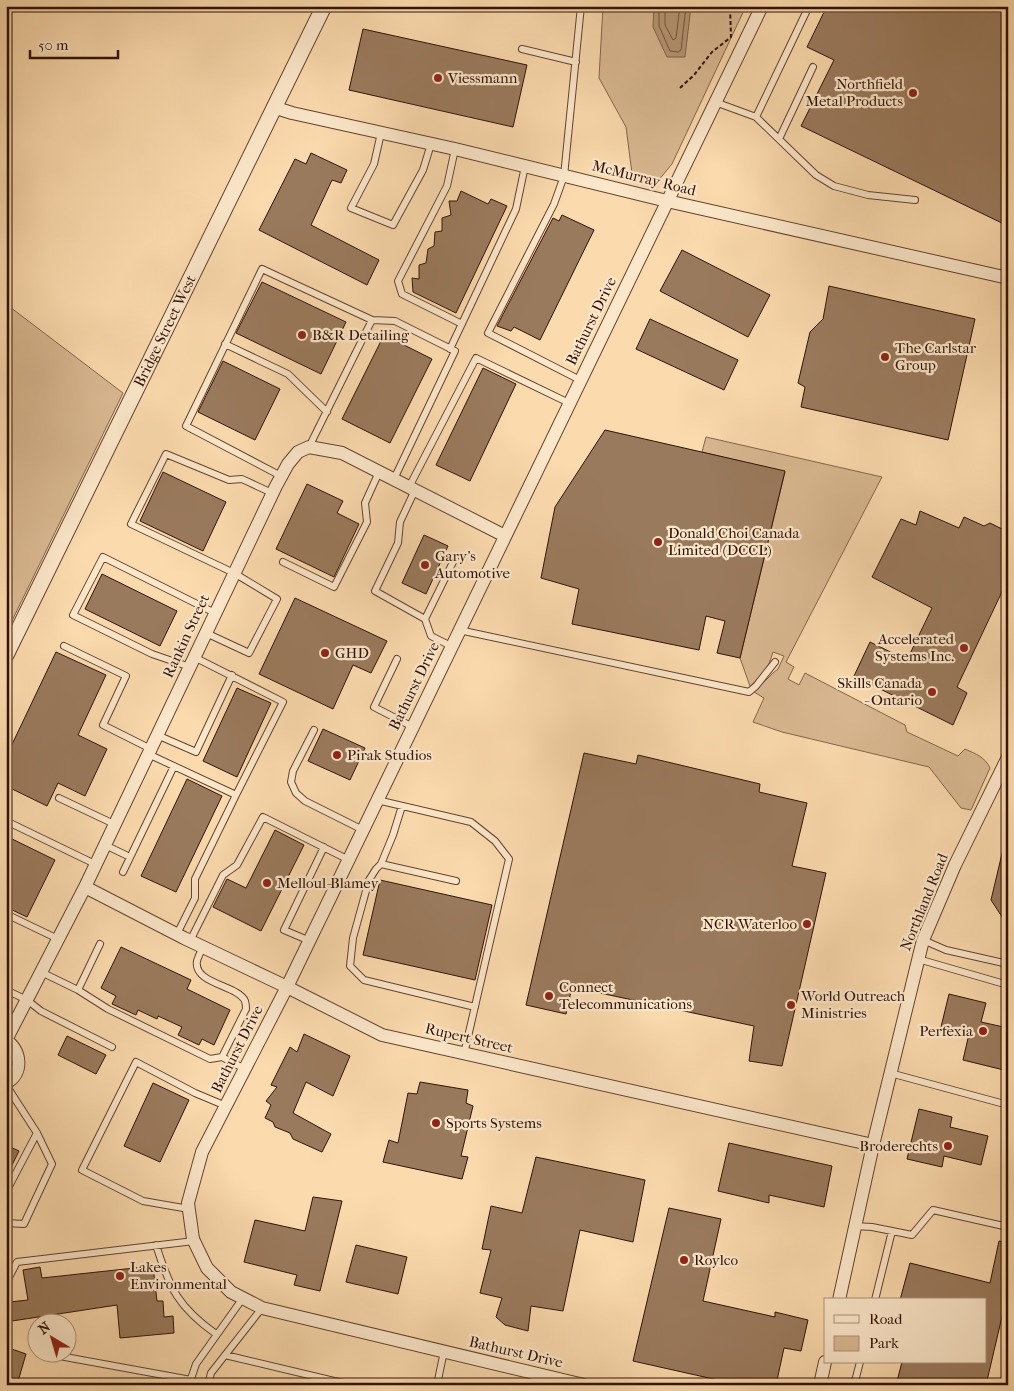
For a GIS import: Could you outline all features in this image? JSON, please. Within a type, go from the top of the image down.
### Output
[{"type":"street","name":"Bridge Street West","points":[[6,654],[324,6]]},
{"type":"street","name":"Bathurst Drive","points":[[584,1385],[563,1382],[444,1351],[262,1308],[231,1292],[207,1268],[194,1241],[188,1203],[202,1152],[310,941],[762,6]]},
{"type":"street","name":"McMurray Road","points":[[273,107],[292,114],[455,149],[667,201],[1008,278]]},
{"type":"street","name":"Rankin Street","points":[[6,1084],[16,1074],[19,1065],[16,1050],[6,1040],[85,887],[272,493],[288,464],[298,452],[309,447]]},
{"type":"street","points":[[309,447],[342,453],[505,536]]},
{"type":"street","name":"Northland Road","points":[[839,1298],[873,1145],[923,940],[955,865],[1008,758]]},
{"type":"street","name":"Rupert Street","points":[[85,887],[190,941],[382,1035],[873,1145]]},
{"type":"street","points":[[820,1385],[825,1364]]},
{"type":"lane","points":[[580,380],[488,333],[554,204],[564,176],[581,6]]},
{"type":"lane","points":[[756,118],[809,6]]},
{"type":"lane","points":[[522,49],[576,62]]},
{"type":"lane","points":[[779,139],[813,67]]},
{"type":"lane","points":[[716,102],[756,118],[816,175],[834,186],[868,195],[915,200]]},
{"type":"lane","points":[[381,133],[374,164],[351,208],[393,226],[424,170],[431,144]]},
{"type":"lane","points":[[455,149],[447,186],[398,281],[402,294],[462,324]]},
{"type":"lane","points":[[450,350],[516,209],[525,166]]},
{"type":"lane","points":[[281,476],[186,426],[262,269],[372,320],[394,321],[455,351],[394,479]]},
{"type":"lane","points":[[309,447],[372,320]]},
{"type":"lane","points":[[225,344],[288,374],[327,412]]},
{"type":"lane","points":[[452,646],[431,636],[425,618],[375,591],[398,542],[400,522],[412,488],[476,358],[569,403]]},
{"type":"lane","points":[[206,632],[249,653],[277,599],[234,573],[131,524],[166,454],[229,480],[242,479],[272,493]]},
{"type":"lane","points":[[282,562],[334,587],[367,522],[365,503],[379,472]]},
{"type":"lane","points":[[178,934],[195,898],[195,879],[283,702],[232,675],[192,662],[152,654],[73,615],[103,557],[215,612]]},
{"type":"lane","points":[[425,618],[455,558]]},
{"type":"lane","points":[[460,630],[748,692],[756,686],[775,662]]},
{"type":"lane","points":[[64,646],[126,676],[103,725],[174,766],[236,795]]},
{"type":"lane","points":[[397,659],[374,707],[413,727]]},
{"type":"lane","points":[[157,735],[196,752],[232,675]]},
{"type":"lane","points":[[314,730],[293,771],[291,782],[296,793],[305,802],[363,830]]},
{"type":"lane","points":[[123,872],[174,766]]},
{"type":"lane","points":[[59,798],[114,824]]},
{"type":"lane","points":[[377,800],[471,822],[495,841],[508,859],[464,1054]]},
{"type":"lane","points":[[402,806],[381,864],[369,880],[353,938],[350,966],[364,980],[475,1006]]},
{"type":"lane","points":[[190,941],[223,875],[237,866],[263,817],[349,860]]},
{"type":"lane","points":[[6,822],[95,864]]},
{"type":"lane","points":[[104,845],[130,857]]},
{"type":"lane","points":[[310,941],[284,930],[324,847]]},
{"type":"lane","points":[[381,864],[456,881]]},
{"type":"lane","points":[[6,914],[58,939]]},
{"type":"lane","points":[[923,940],[946,950],[1008,964]]},
{"type":"lane","points":[[78,990],[100,944]]},
{"type":"lane","points":[[203,947],[196,962],[202,976],[238,994],[245,1000],[246,1009],[222,1058]]},
{"type":"lane","points":[[918,959],[1008,985]]},
{"type":"lane","points":[[41,972],[78,990],[108,1009],[210,1059],[222,1058],[245,1069]]},
{"type":"lane","points":[[6,990],[27,1000],[41,1011],[112,1047]]},
{"type":"lane","points":[[189,1210],[143,1201],[82,1170],[136,1062],[195,1093],[226,1106]]},
{"type":"lane","points":[[890,1073],[1008,1105]]},
{"type":"lane","points":[[6,1084],[37,1133],[52,1164],[24,1224],[6,1224]]},
{"type":"lane","points":[[6,1192],[37,1133]]},
{"type":"lane","points":[[855,1226],[872,1227],[912,1235],[933,1210],[1008,1228]]},
{"type":"lane","points":[[875,1298],[892,1231]]},
{"type":"lane","points":[[6,1283],[17,1262],[194,1241]]},
{"type":"lane","points":[[156,1245],[167,1279],[182,1304],[195,1319],[216,1334]]},
{"type":"lane","points":[[78,1360],[190,1383],[196,1364],[243,1298]]},
{"type":"lane","points":[[208,1385],[211,1373],[262,1308]]},
{"type":"lane","points":[[437,1385],[444,1351]]},
{"type":"lane","points":[[225,1355],[351,1385]]},
{"type":"lane","points":[[854,1385],[859,1364]]},
{"type":"path","points":[[680,88],[694,75],[712,52],[731,37],[730,6]]},
{"type":"green space","points":[[603,6],[746,6],[672,164],[657,182],[633,181],[626,127],[599,78]]},
{"type":"green space","points":[[6,304],[123,393],[6,633]]},
{"type":"green space","points":[[706,437],[882,477],[786,662],[794,667],[788,679],[799,685],[805,673],[905,725],[907,732],[958,756],[965,749],[980,756],[990,768],[971,810],[961,808],[929,767],[782,732],[753,722],[764,698],[754,692],[778,669],[784,656],[773,652],[765,671],[750,686],[740,658],[785,472],[702,452]]},
{"type":"water","points":[[654,6],[691,6],[685,57],[667,57],[653,27]]},
{"type":"building","name":"Northfield Metal Products","points":[[827,6],[1008,6],[1008,226],[801,126],[834,60],[807,47]]},
{"type":"building","name":"Viessmann","points":[[363,29],[527,65],[513,127],[349,90]]},
{"type":"building","points":[[311,153],[347,170],[341,183],[332,180],[311,225],[379,260],[367,285],[259,230],[295,159],[306,164]]},
{"type":"building","points":[[461,191],[488,204],[491,199],[507,206],[456,313],[413,292],[412,278],[419,279],[419,265],[426,263],[428,249],[434,246],[435,232],[442,231],[442,218],[451,215],[449,201],[457,201]]},
{"type":"building","points":[[562,215],[594,230],[540,340],[514,327],[511,331],[497,326],[553,218],[559,221]]},
{"type":"building","points":[[682,250],[770,295],[748,337],[660,291]]},
{"type":"building","points":[[262,282],[346,322],[321,374],[236,333]]},
{"type":"building","name":"The Carlstar Group","points":[[829,286],[975,319],[948,440],[801,407],[805,387],[798,383],[810,332],[823,319]]},
{"type":"building","points":[[650,319],[738,360],[724,390],[636,349]]},
{"type":"building","points":[[384,335],[432,359],[390,443],[342,419]]},
{"type":"building","points":[[223,361],[280,389],[255,440],[198,412]]},
{"type":"building","points":[[483,368],[516,384],[470,481],[436,465]]},
{"type":"building","name":"Donald Choi Canada Limited (DCCL)","points":[[605,430],[785,471],[740,658],[717,653],[725,621],[706,616],[699,650],[572,624],[579,589],[541,578],[555,507]]},
{"type":"building","points":[[163,472],[226,502],[203,551],[140,521]]},
{"type":"building","points":[[307,484],[343,501],[337,513],[359,524],[334,577],[276,549]]},
{"type":"building","points":[[920,511],[959,528],[964,517],[984,526],[990,523],[1008,532],[1008,579],[957,687],[967,693],[953,725],[854,676],[870,642],[907,660],[932,608],[872,577],[901,519],[916,525]]},
{"type":"building","name":"Gary's Automotive","points":[[424,535],[448,546],[426,594],[402,583]]},
{"type":"building","points":[[102,574],[177,611],[160,646],[85,609]]},
{"type":"building","name":"GHD","points":[[295,598],[387,641],[371,673],[353,665],[333,709],[259,674]]},
{"type":"building","points":[[56,652],[106,675],[78,735],[107,749],[85,796],[58,783],[47,806],[6,786],[6,757]]},
{"type":"building","points":[[237,688],[271,703],[237,777],[203,761]]},
{"type":"building","name":"Pirak Studios","points":[[323,729],[365,748],[350,780],[308,761]]},
{"type":"building","points":[[584,753],[636,764],[638,755],[760,784],[759,792],[807,803],[792,866],[826,873],[782,1066],[749,1061],[754,1026],[572,987],[566,1014],[526,1005]]},
{"type":"building","points":[[187,779],[222,796],[176,892],[141,876]]},
{"type":"building","name":"Melloul-Blamey","points":[[275,830],[304,845],[261,931],[213,907],[227,879],[246,888]]},
{"type":"building","points":[[6,836],[55,860],[27,917],[6,907]]},
{"type":"building","points":[[1004,845],[1008,845],[1008,926],[991,900]]},
{"type":"building","points":[[380,880],[492,905],[475,980],[363,955]]},
{"type":"building","points":[[121,947],[191,980],[187,989],[230,1010],[214,1045],[202,1039],[199,1045],[178,1035],[182,1027],[158,1016],[157,1019],[138,1010],[136,1015],[112,1004],[116,996],[101,988]]},
{"type":"building","name":"Perfexia","points":[[949,994],[986,1003],[981,1022],[1008,1028],[1008,1071],[963,1060],[969,1034],[941,1027]]},
{"type":"building","points":[[304,1034],[350,1056],[333,1096],[306,1082],[293,1113],[331,1134],[322,1152],[293,1139],[290,1133],[275,1127],[273,1122],[265,1118],[271,1105],[266,1101],[277,1087],[271,1085],[290,1047],[297,1052]]},
{"type":"building","points":[[67,1036],[106,1055],[96,1074],[58,1055]]},
{"type":"building","name":"Sports Systems","points":[[420,1082],[468,1090],[466,1103],[473,1106],[461,1156],[468,1157],[462,1179],[383,1162],[389,1140],[398,1143],[408,1093],[417,1094]]},
{"type":"building","points":[[153,1083],[189,1100],[160,1162],[124,1146]]},
{"type":"building","name":"Broderechts","points":[[919,1109],[952,1117],[950,1127],[988,1136],[981,1165],[944,1156],[942,1167],[907,1159]]},
{"type":"building","points":[[729,1143],[832,1166],[824,1207],[769,1195],[769,1203],[718,1191]]},
{"type":"building","points":[[6,1145],[19,1151],[6,1177]]},
{"type":"building","points":[[536,1157],[645,1180],[633,1242],[580,1230],[563,1311],[531,1306],[528,1331],[505,1325],[496,1317],[502,1298],[480,1293],[491,1250],[482,1249],[491,1206],[522,1213]]},
{"type":"building","points":[[313,1197],[342,1201],[320,1291],[294,1285],[297,1275],[244,1262],[255,1220],[305,1231]]},
{"type":"building","name":"Roylco","points":[[669,1208],[721,1219],[703,1301],[775,1317],[775,1312],[808,1320],[801,1351],[784,1348],[776,1385],[740,1385],[633,1361]]},
{"type":"building","points":[[999,1241],[1008,1243],[1008,1291],[986,1385],[896,1385],[901,1364],[986,1364],[986,1298],[901,1298],[910,1263],[990,1283]]},
{"type":"building","points":[[356,1245],[407,1257],[398,1294],[346,1282]]},
{"type":"building","points":[[153,1266],[157,1301],[163,1301],[164,1317],[173,1316],[174,1333],[120,1338],[117,1305],[58,1314],[28,1314],[28,1319],[12,1321],[10,1302],[28,1300],[23,1270],[40,1267],[42,1278]]},
{"type":"building","points":[[6,1347],[26,1354],[17,1385],[6,1385]]},
{"type":"place","name":"Viessmann","points":[[438,78]]},
{"type":"place","name":"Northfield Metal Products","points":[[913,93]]},
{"type":"place","name":"B&R Detailing","points":[[302,335]]},
{"type":"place","name":"The Carlstar Group","points":[[885,357]]},
{"type":"place","name":"Donald Choi Canada Limited (DCCL)","points":[[658,542]]},
{"type":"place","name":"Gary's Automotive","points":[[425,565]]},
{"type":"place","name":"Accelerated Systems Inc.","points":[[964,648]]},
{"type":"place","name":"GHD","points":[[325,653]]},
{"type":"place","name":"Skills Canada - Ontario","points":[[932,692]]},
{"type":"place","name":"Pirak Studios","points":[[337,755]]},
{"type":"place","name":"Melloul-Blamey","points":[[267,883]]},
{"type":"place","name":"NCR Waterloo","points":[[807,924]]},
{"type":"place","name":"Connect Telecommunications","points":[[549,996]]},
{"type":"place","name":"World Outreach Ministries","points":[[791,1005]]},
{"type":"place","name":"Perfexia","points":[[983,1031]]},
{"type":"place","name":"Sports Systems","points":[[436,1123]]},
{"type":"place","name":"Broderechts","points":[[948,1146]]},
{"type":"place","name":"Roylco","points":[[684,1260]]},
{"type":"place","name":"Lakes Environmental","points":[[120,1276]]}]
